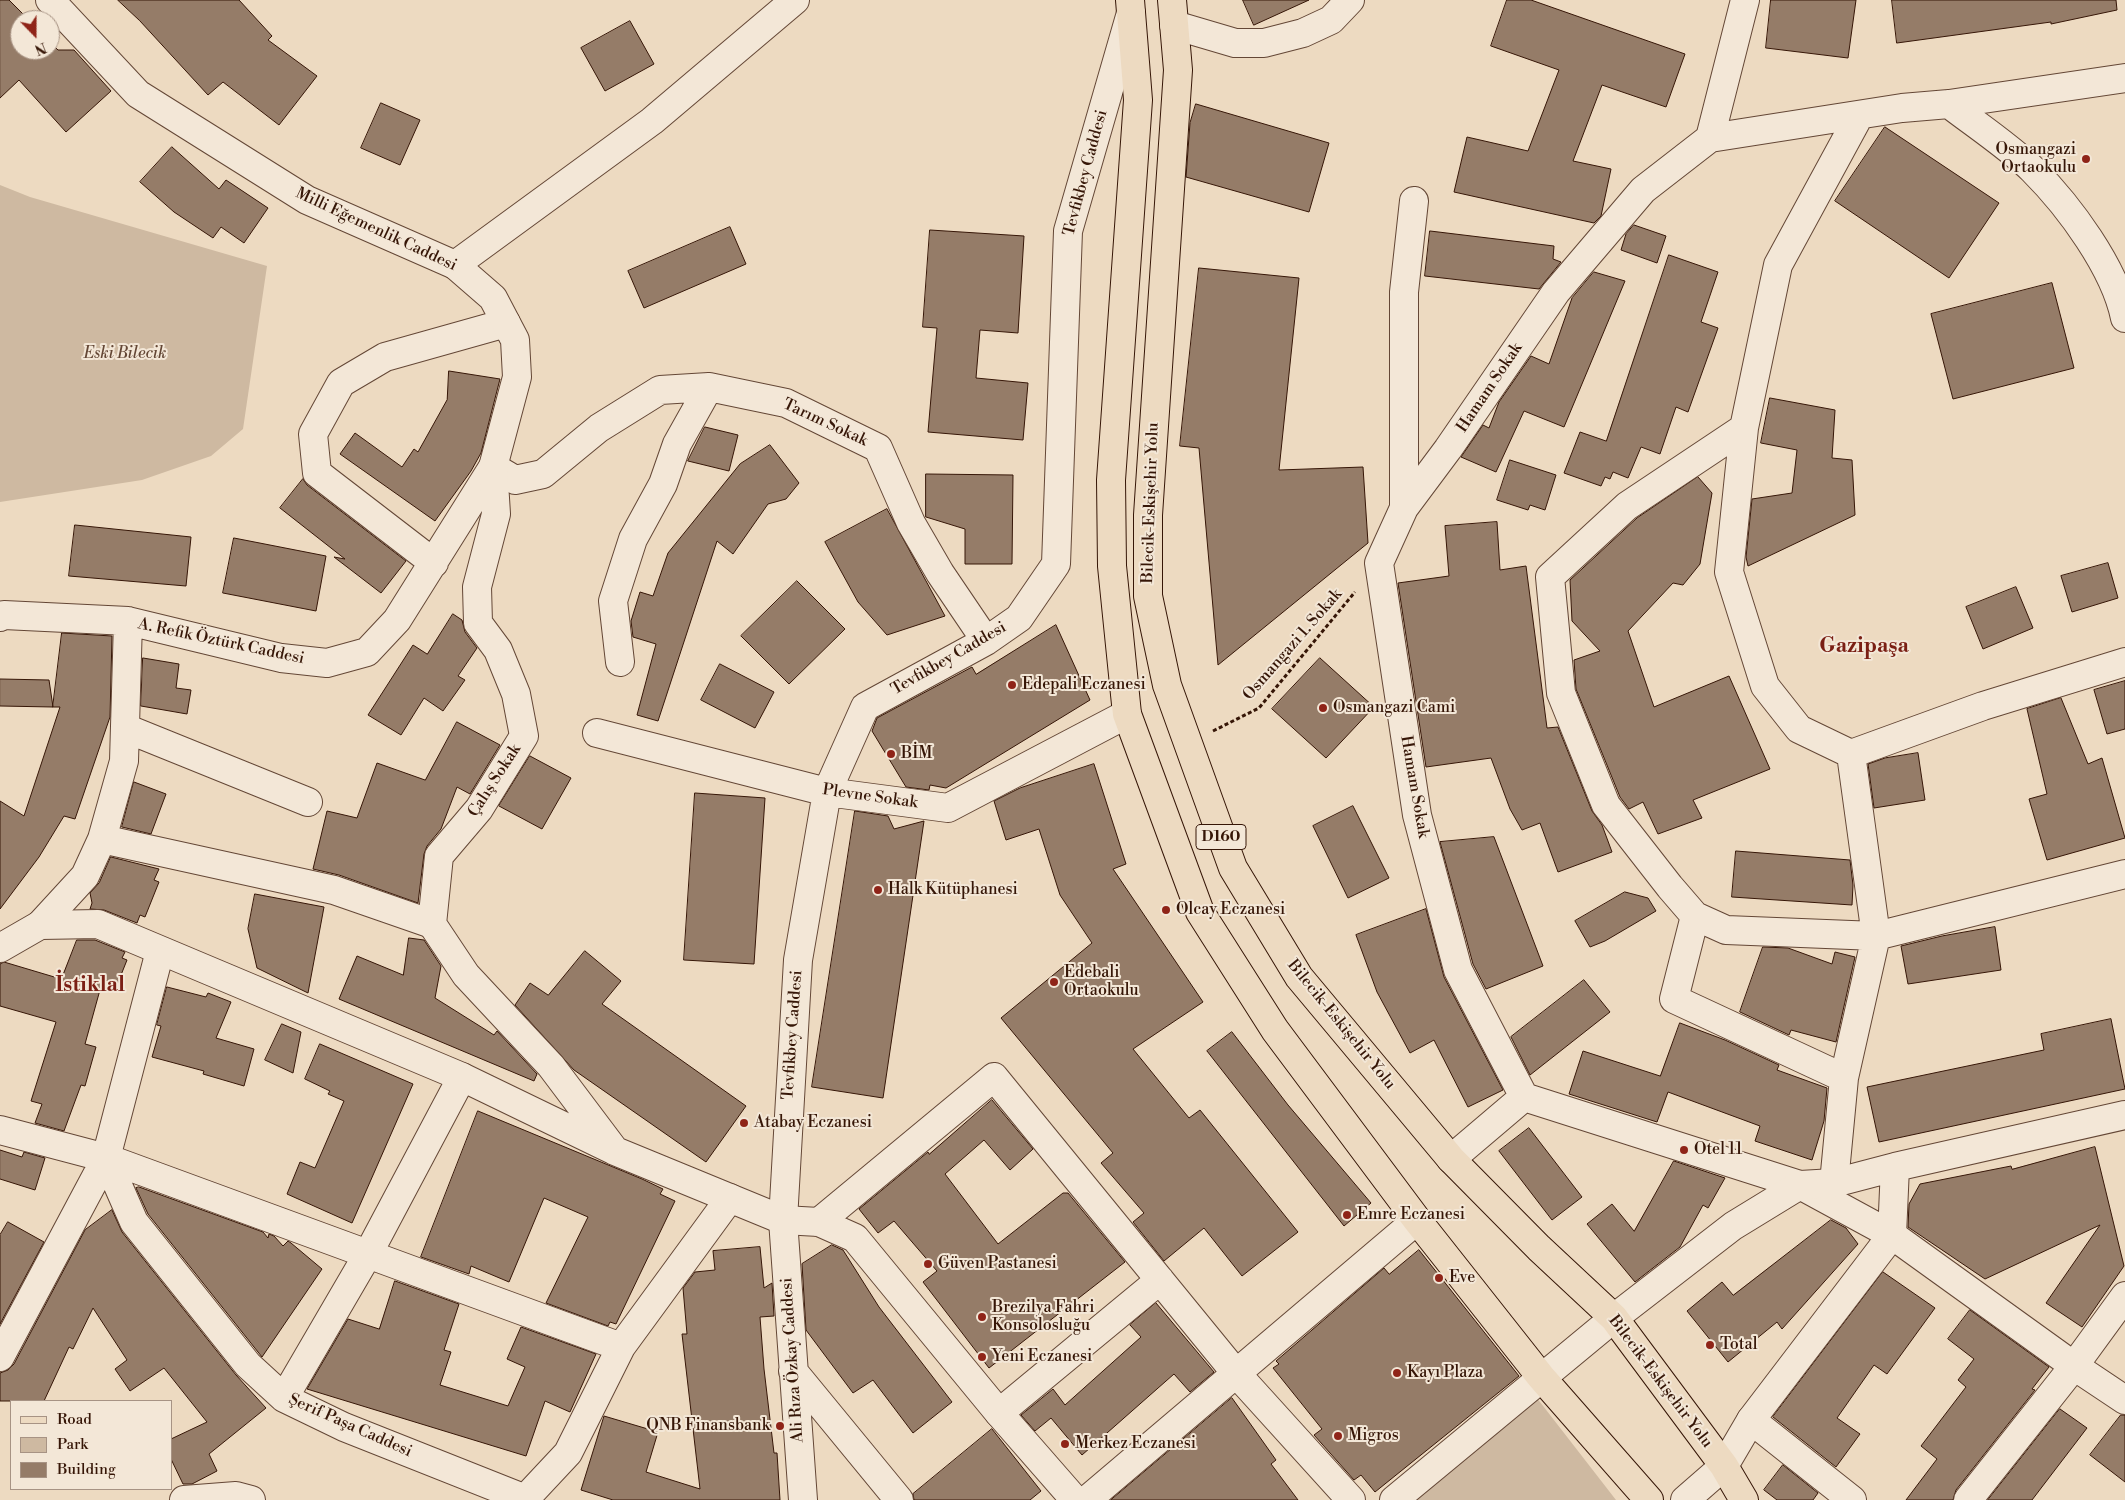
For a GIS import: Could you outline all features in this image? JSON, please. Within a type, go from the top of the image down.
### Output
[{"type":"main road","name":"D160","points":[[1131,5],[1138,100],[1111,480],[1112,566],[1127,714],[1200,912],[1274,1030],[1417,1220],[1541,1377],[1649,1500]]},
{"type":"main road","name":"Bilecik-Eskişehir Yolu","points":[[1173,13],[1178,70],[1148,516],[1148,596],[1167,684],[1233,868],[1298,978],[1451,1159],[1539,1248],[1614,1318],[1724,1466],[1744,1500]]},
{"type":"street","name":"Milli Eğemenlik Caddesi","points":[[50,0],[138,94],[307,200],[455,265],[493,298],[516,340],[517,377],[493,467]]},
{"type":"street","points":[[455,265],[652,121],[795,0]]},
{"type":"street","points":[[1173,13],[1235,43],[1264,43],[1303,33],[1331,20],[1350,0]]},
{"type":"street","points":[[1746,0],[1710,138],[1902,108],[1949,104],[2125,78]]},
{"type":"street","name":"Tevfikbey Caddesi","points":[[783,1220],[798,960],[827,792],[866,707],[986,641],[1019,618],[1056,564],[1068,231],[1131,5]]},
{"type":"street","points":[[1949,104],[2033,170],[2084,231],[2121,299],[2125,318]]},
{"type":"street","points":[[1859,116],[1778,265],[1744,428],[1729,572],[1765,686],[1799,729],[1851,754],[1984,706],[2125,662]]},
{"type":"street","name":"Hamam Sokak","points":[[1524,1097],[1458,970],[1417,815],[1379,563],[1404,508],[1448,449],[1556,292],[1643,190],[1710,138]]},
{"type":"street","points":[[1404,508],[1404,292],[1414,201]]},
{"type":"street","points":[[434,563],[317,473],[312,434],[341,384],[385,357],[506,323]]},
{"type":"street","points":[[620,662],[613,601],[633,539],[663,484],[677,444],[709,387]]},
{"type":"street","name":"Tarım Sokak","points":[[493,467],[515,480],[543,474],[599,428],[660,390],[709,387],[786,403],[878,448],[911,523],[940,573],[986,641]]},
{"type":"street","points":[[1744,428],[1627,506],[1550,576],[1562,693],[1606,805],[1670,887],[1695,916],[1726,930],[1876,936],[2125,874]]},
{"type":"street","name":"A. Refik Öztürk Caddesi","points":[[0,617],[4,615],[128,621],[281,658],[327,664],[367,652],[397,620],[493,467]]},
{"type":"street","name":"Çalış Sokak","points":[[432,924],[439,856],[479,809],[524,736],[516,694],[498,650],[478,623],[477,587],[496,514],[493,467]]},
{"type":"street","points":[[0,948],[40,925],[85,876],[102,839],[124,762],[128,621]]},
{"type":"street","name":"Plevne Sokak","points":[[597,733],[827,792],[948,808],[1127,714]]},
{"type":"street","points":[[125,728],[308,802]]},
{"type":"street","points":[[1834,1184],[1844,1078],[1876,936],[1851,754]]},
{"type":"street","points":[[102,839],[334,890],[432,924],[466,975],[551,1066],[616,1151]]},
{"type":"street","points":[[1695,916],[1674,999],[1844,1078]]},
{"type":"street","points":[[40,925],[98,924],[462,1077],[616,1151],[783,1220],[819,1222],[855,1238],[999,1413],[1075,1500]]},
{"type":"street","points":[[0,1357],[106,1158],[160,951]]},
{"type":"street","points":[[819,1222],[994,1076],[1235,1372],[1352,1500]]},
{"type":"street","points":[[284,1398],[368,1254],[462,1077]]},
{"type":"street","points":[[1451,1159],[1524,1097],[1800,1185],[1892,1235],[2074,1366],[2125,1400]]},
{"type":"street","points":[[1394,1500],[1614,1318],[1733,1226],[1800,1185],[1834,1184],[1895,1167],[2125,1115]]},
{"type":"street","points":[[0,1130],[106,1158],[621,1347]]},
{"type":"street","name":"Şerif Paşa Caddesi","points":[[106,1158],[134,1222],[248,1365],[284,1398],[344,1427],[526,1500]]},
{"type":"street","points":[[1685,1500],[1724,1466],[1751,1420],[1892,1235],[1895,1167]]},
{"type":"street","points":[[526,1500],[568,1453],[621,1347],[730,1198]]},
{"type":"street","name":"Ali Rıza Özkay Caddesi","points":[[783,1220],[803,1500]]},
{"type":"street","points":[[1087,1500],[1235,1372],[1417,1220]]},
{"type":"street","points":[[999,1413],[1160,1280]]},
{"type":"street","points":[[1968,1500],[2074,1366],[2125,1296]]},
{"type":"street","points":[[793,1371],[899,1500]]},
{"type":"street","points":[[1751,1420],[1852,1500]]},
{"type":"street","points":[[184,1500],[236,1496],[251,1500]]},
{"type":"path","name":"Osmangazi 1. Sokak","points":[[1188,744],[1259,708],[1379,563]]},
{"type":"green space","name":"Eski Bilecik","points":[[0,185],[30,197],[267,266],[243,429],[211,456],[142,480],[0,502]]},
{"type":"green space","points":[[1533,1393],[1616,1500],[1409,1500]]},
{"type":"building","points":[[0,0],[9,0],[19,10],[10,10],[10,60],[60,60],[60,50],[74,50],[111,91],[66,132],[19,80],[0,98]]},
{"type":"building","points":[[118,0],[239,0],[272,36],[268,40],[317,76],[279,125],[223,82],[208,95],[140,21]]},
{"type":"building","points":[[1243,0],[1309,0],[1254,25]]},
{"type":"building","points":[[1507,0],[1531,0],[1685,54],[1666,107],[1602,85],[1573,161],[1611,169],[1601,216],[1594,223],[1454,192],[1467,137],[1528,151],[1559,70],[1491,46]]},
{"type":"building","points":[[1771,0],[1856,0],[1848,58],[1766,48]]},
{"type":"building","points":[[1892,0],[2116,0],[2117,10],[2051,24],[2051,22],[1897,43]]},
{"type":"building","points":[[630,21],[654,64],[605,91],[581,48]]},
{"type":"building","points":[[381,103],[420,120],[400,165],[361,148]]},
{"type":"building","points":[[1196,104],[1329,143],[1309,212],[1186,177],[1190,123]]},
{"type":"building","points":[[1885,127],[1999,203],[1949,278],[1835,201]]},
{"type":"building","points":[[172,147],[219,189],[226,180],[268,208],[244,243],[221,227],[213,238],[174,212],[140,182]]},
{"type":"building","points":[[1634,225],[1666,236],[1657,263],[1621,250],[1626,234]]},
{"type":"building","points":[[730,227],[746,264],[644,308],[628,271]]},
{"type":"building","points":[[930,230],[1024,236],[1018,333],[980,330],[976,378],[1028,383],[1023,440],[928,432],[937,328],[923,327]]},
{"type":"building","points":[[1430,231],[1554,246],[1553,259],[1561,262],[1539,289],[1425,276]]},
{"type":"building","points":[[1669,255],[1718,272],[1701,322],[1718,328],[1688,412],[1676,407],[1660,454],[1641,447],[1628,478],[1613,472],[1610,479],[1605,477],[1601,486],[1564,473],[1580,432],[1606,441]]},
{"type":"building","points":[[1199,268],[1299,278],[1279,470],[1363,467],[1368,543],[1218,665],[1199,448],[1180,446]]},
{"type":"building","points":[[1594,272],[1625,281],[1564,427],[1524,411],[1496,472],[1461,457],[1483,425],[1489,428],[1499,402],[1531,356],[1549,364],[1572,298]]},
{"type":"building","points":[[2052,283],[2074,368],[1953,399],[1931,314]]},
{"type":"building","points":[[449,371],[500,379],[481,453],[471,471],[435,521],[340,454],[355,433],[402,467],[414,449],[418,452],[447,400]]},
{"type":"building","points":[[1770,398],[1835,410],[1832,458],[1852,460],[1855,515],[1748,566],[1746,557],[1752,499],[1792,493],[1797,450],[1761,443]]},
{"type":"building","points":[[705,427],[738,435],[729,471],[688,461]]},
{"type":"building","points":[[770,445],[799,483],[786,499],[768,504],[733,554],[717,541],[658,721],[637,715],[656,644],[633,637],[631,621],[640,592],[653,596],[668,553],[740,464]]},
{"type":"building","points":[[1510,460],[1556,475],[1545,510],[1530,505],[1528,510],[1497,500]]},
{"type":"building","points":[[926,474],[1013,475],[1012,564],[965,564],[965,529],[926,517]]},
{"type":"building","points":[[1698,477],[1712,493],[1700,564],[1683,585],[1673,583],[1628,631],[1654,707],[1729,676],[1770,769],[1693,800],[1702,818],[1658,834],[1643,802],[1629,809],[1620,797],[1576,689],[1574,660],[1600,651],[1572,621],[1570,580],[1637,518]]},
{"type":"building","points":[[303,479],[307,485],[406,561],[381,593],[334,557],[345,559],[280,508]]},
{"type":"building","points":[[887,509],[945,616],[887,635],[858,602],[825,542]]},
{"type":"building","points":[[1497,522],[1500,570],[1526,566],[1547,728],[1558,727],[1592,811],[1602,825],[1612,852],[1558,872],[1540,823],[1522,830],[1510,809],[1491,758],[1426,767],[1398,583],[1449,576],[1445,526]]},
{"type":"building","points":[[75,525],[191,537],[186,586],[69,576]]},
{"type":"building","points":[[234,538],[326,556],[316,611],[223,593]]},
{"type":"building","points":[[2108,563],[2118,598],[2072,612],[2061,576]]},
{"type":"building","points":[[797,581],[845,629],[789,684],[741,636]]},
{"type":"building","points":[[2016,587],[2033,628],[1983,649],[1966,607]]},
{"type":"building","points":[[453,614],[462,620],[465,632],[477,648],[458,676],[465,680],[443,711],[424,698],[401,735],[368,715],[413,645],[427,654]]},
{"type":"building","points":[[1056,625],[1090,700],[946,788],[930,785],[929,790],[906,787],[872,731],[877,718],[972,667],[976,674]]},
{"type":"building","points":[[62,633],[112,636],[110,717],[75,819],[64,816],[39,857],[0,909],[0,801],[24,816],[60,707],[53,707]]},
{"type":"building","points":[[143,658],[179,664],[176,688],[191,690],[187,714],[141,706]]},
{"type":"building","name":"Osmangazi Cami","points":[[1320,658],[1374,707],[1326,758],[1272,709]]},
{"type":"building","points":[[720,664],[774,692],[755,728],[701,700]]},
{"type":"building","points":[[0,679],[49,680],[53,707],[0,706]]},
{"type":"building","points":[[2125,681],[2125,729],[2107,734],[2094,690]]},
{"type":"building","points":[[2061,698],[2088,764],[2102,758],[2125,838],[2047,860],[2029,799],[2047,794],[2027,709]]},
{"type":"building","points":[[457,722],[500,745],[470,794],[457,787],[441,829],[427,846],[424,854],[418,903],[339,875],[313,869],[327,811],[357,818],[377,763],[425,780]]},
{"type":"building","points":[[1918,753],[1925,800],[1874,808],[1868,764],[1885,758]]},
{"type":"building","points":[[530,756],[571,778],[542,829],[499,806]]},
{"type":"building","points":[[1094,764],[1126,864],[1113,869],[1203,1002],[1133,1049],[1189,1118],[1200,1110],[1298,1232],[1242,1276],[1204,1228],[1164,1261],[1133,1222],[1144,1213],[1101,1163],[1113,1153],[1001,1018],[1092,943],[1060,895],[1039,829],[1006,840],[994,801],[1020,788]]},
{"type":"building","points":[[134,782],[166,794],[151,834],[122,827]]},
{"type":"building","points":[[695,793],[765,798],[754,964],[684,960]]},
{"type":"building","points":[[1353,806],[1389,878],[1348,898],[1313,826]]},
{"type":"building","name":"Halk Kütüphanesi","points":[[855,811],[888,816],[894,829],[924,821],[883,1098],[812,1087]]},
{"type":"building","points":[[1494,837],[1543,966],[1486,989],[1473,964],[1440,842]]},
{"type":"building","points":[[1736,851],[1850,860],[1853,885],[1852,905],[1732,897]]},
{"type":"building","points":[[111,857],[159,869],[154,880],[159,882],[145,917],[140,915],[137,923],[104,910],[90,909],[92,903],[90,893],[99,883]]},
{"type":"building","points":[[1625,892],[1648,898],[1656,911],[1605,941],[1590,947],[1575,921]]},
{"type":"building","points":[[255,894],[324,907],[308,993],[257,968],[248,929]]},
{"type":"building","points":[[1426,909],[1444,977],[1503,1090],[1468,1107],[1434,1040],[1410,1053],[1377,992],[1356,935]]},
{"type":"building","points":[[1995,927],[2001,970],[1908,984],[1901,946],[1942,936]]},
{"type":"building","points":[[409,938],[424,940],[441,966],[435,998],[494,1035],[497,1031],[537,1074],[534,1081],[339,999],[357,956],[403,975]]},
{"type":"building","points":[[77,940],[95,940],[125,952],[122,958],[127,960],[117,985],[103,979],[85,1044],[96,1047],[85,1086],[81,1085],[64,1131],[35,1123],[42,1104],[31,1101],[56,1022],[0,1006],[0,964],[4,962],[61,979]]},
{"type":"building","points":[[1763,947],[1788,948],[1832,964],[1835,952],[1855,957],[1836,1042],[1791,1030],[1789,1035],[1740,1012]]},
{"type":"building","points":[[585,951],[621,981],[602,1004],[746,1106],[706,1162],[574,1070],[515,1005],[530,983],[548,995]]},
{"type":"building","points":[[1584,980],[1610,1012],[1530,1075],[1511,1037]]},
{"type":"building","points":[[167,987],[206,997],[208,993],[231,1002],[216,1038],[254,1049],[244,1086],[203,1074],[204,1071],[152,1057],[161,1026],[157,1025]]},
{"type":"building","points":[[2111,1019],[2125,1089],[1879,1142],[1867,1087],[2044,1050],[2041,1034]]},
{"type":"building","points":[[1680,1023],[1725,1040],[1779,1065],[1777,1070],[1827,1088],[1824,1121],[1812,1160],[1755,1141],[1760,1126],[1668,1092],[1657,1122],[1569,1094],[1583,1051],[1660,1076]]},
{"type":"building","points":[[282,1024],[301,1032],[293,1073],[265,1060]]},
{"type":"building","points":[[1232,1032],[1288,1105],[1371,1203],[1344,1226],[1207,1051]]},
{"type":"building","points":[[320,1044],[413,1084],[352,1223],[287,1194],[300,1162],[315,1168],[344,1101],[328,1094],[330,1091],[305,1079]]},
{"type":"building","points":[[992,1100],[1033,1149],[1010,1170],[984,1140],[945,1174],[998,1244],[1063,1193],[1068,1193],[1125,1262],[989,1368],[923,1282],[937,1271],[894,1221],[878,1233],[859,1209],[928,1152],[929,1154]]},
{"type":"building","points":[[478,1111],[642,1179],[663,1189],[660,1194],[675,1201],[616,1324],[610,1322],[608,1326],[546,1303],[588,1217],[544,1198],[509,1282],[471,1266],[469,1274],[421,1257]]},
{"type":"building","points":[[1529,1128],[1582,1197],[1552,1220],[1499,1151]]},
{"type":"building","points":[[2095,1147],[2124,1266],[2082,1327],[2046,1303],[2100,1225],[1985,1279],[1908,1227],[1909,1204],[1920,1184],[2011,1166],[2012,1169]]},
{"type":"building","points":[[0,1150],[22,1157],[24,1152],[45,1158],[35,1190],[0,1179]]},
{"type":"building","points":[[1674,1161],[1725,1178],[1708,1208],[1703,1205],[1680,1247],[1635,1282],[1587,1224],[1612,1204],[1634,1231]]},
{"type":"building","points":[[139,1187],[263,1232],[268,1238],[269,1234],[274,1236],[283,1246],[288,1241],[322,1269],[262,1357],[148,1214],[136,1188]]},
{"type":"building","points":[[112,1210],[122,1232],[236,1375],[266,1408],[209,1454],[217,1471],[192,1484],[183,1484],[172,1461],[172,1439],[207,1422],[164,1368],[130,1391],[115,1369],[127,1360],[93,1308],[73,1349],[69,1347],[44,1400],[0,1401],[0,1373],[8,1370],[14,1364],[85,1230]]},
{"type":"building","points":[[1831,1220],[1846,1228],[1858,1244],[1782,1329],[1777,1322],[1728,1362],[1687,1311],[1722,1282],[1733,1295]]},
{"type":"building","points":[[8,1222],[44,1242],[0,1324],[0,1235]]},
{"type":"building","points":[[832,1245],[843,1250],[879,1307],[952,1402],[913,1433],[873,1380],[853,1393],[806,1330],[802,1264]]},
{"type":"building","points":[[760,1247],[764,1288],[772,1283],[774,1316],[760,1317],[774,1453],[777,1453],[780,1500],[613,1500],[581,1490],[604,1416],[658,1432],[646,1472],[700,1489],[682,1334],[687,1334],[683,1288],[695,1272],[715,1270],[713,1251]]},
{"type":"building","name":"Kayı Plaza","points":[[1419,1250],[1519,1376],[1375,1492],[1361,1475],[1354,1480],[1314,1435],[1322,1429],[1273,1368],[1279,1364],[1276,1361],[1384,1268],[1389,1274]]},
{"type":"building","points":[[1883,1272],[1935,1308],[1887,1374],[1874,1365],[1837,1418],[1860,1434],[1836,1467],[1773,1417]]},
{"type":"building","points":[[395,1281],[459,1304],[444,1350],[451,1352],[440,1385],[508,1406],[525,1367],[507,1359],[521,1327],[596,1354],[570,1412],[545,1401],[526,1456],[307,1389],[348,1319],[379,1329]]},
{"type":"building","points":[[1156,1303],[1214,1372],[1190,1392],[1174,1374],[1082,1455],[1051,1418],[1035,1431],[1021,1415],[1053,1389],[1065,1405],[1141,1337],[1130,1325]]},
{"type":"building","points":[[1970,1310],[2049,1367],[2032,1389],[2035,1390],[1956,1490],[1953,1500],[1906,1500],[1937,1459],[1921,1446],[1966,1387],[1958,1380],[1974,1359],[1948,1339]]},
{"type":"building","points":[[1232,1398],[1276,1460],[1271,1464],[1298,1500],[1111,1500]]},
{"type":"building","points":[[2060,1409],[2087,1428],[2032,1500],[1988,1500]]},
{"type":"building","points":[[2121,1415],[2125,1415],[2125,1482],[2090,1455]]},
{"type":"building","points":[[992,1429],[1041,1491],[1030,1500],[914,1500],[913,1494]]},
{"type":"building","points":[[1783,1465],[1818,1493],[1813,1500],[1777,1500],[1764,1490]]},
{"type":"place","name":"Osmangazi Ortaokulu","points":[[2086,159]]},
{"type":"place","name":"Edepali Eczanesi","points":[[1012,685]]},
{"type":"place","name":"Osmangazi Cami","points":[[1323,708]]},
{"type":"place","name":"BİM","points":[[891,754]]},
{"type":"place","name":"Halk Kütüphanesi","points":[[878,890]]},
{"type":"place","name":"Olcay Eczanesi","points":[[1166,910]]},
{"type":"place","name":"Edebali Ortaokulu","points":[[1054,982]]},
{"type":"place","name":"Atabay Eczanesi","points":[[744,1123]]},
{"type":"place","name":"Otel 11","points":[[1684,1150]]},
{"type":"place","name":"Emre Eczanesi","points":[[1347,1215]]},
{"type":"place","name":"Güven Pastanesi","points":[[928,1264]]},
{"type":"place","name":"Eve","points":[[1439,1278]]},
{"type":"place","name":"Brezilya Fahri Konsolosluğu","points":[[982,1317]]},
{"type":"place","name":"Total","points":[[1710,1345]]},
{"type":"place","name":"Yeni Eczanesi","points":[[982,1357]]},
{"type":"place","name":"Kayı Plaza","points":[[1397,1373]]},
{"type":"place","name":"QNB Finansbank","points":[[780,1426]]},
{"type":"place","name":"Migros","points":[[1338,1436]]},
{"type":"place","name":"Merkez Eczanesi","points":[[1065,1444]]},
{"type":"district","name":"Gazipaşa","points":[[1864,647]]},
{"type":"district","name":"İstiklal","points":[[90,986]]}]
